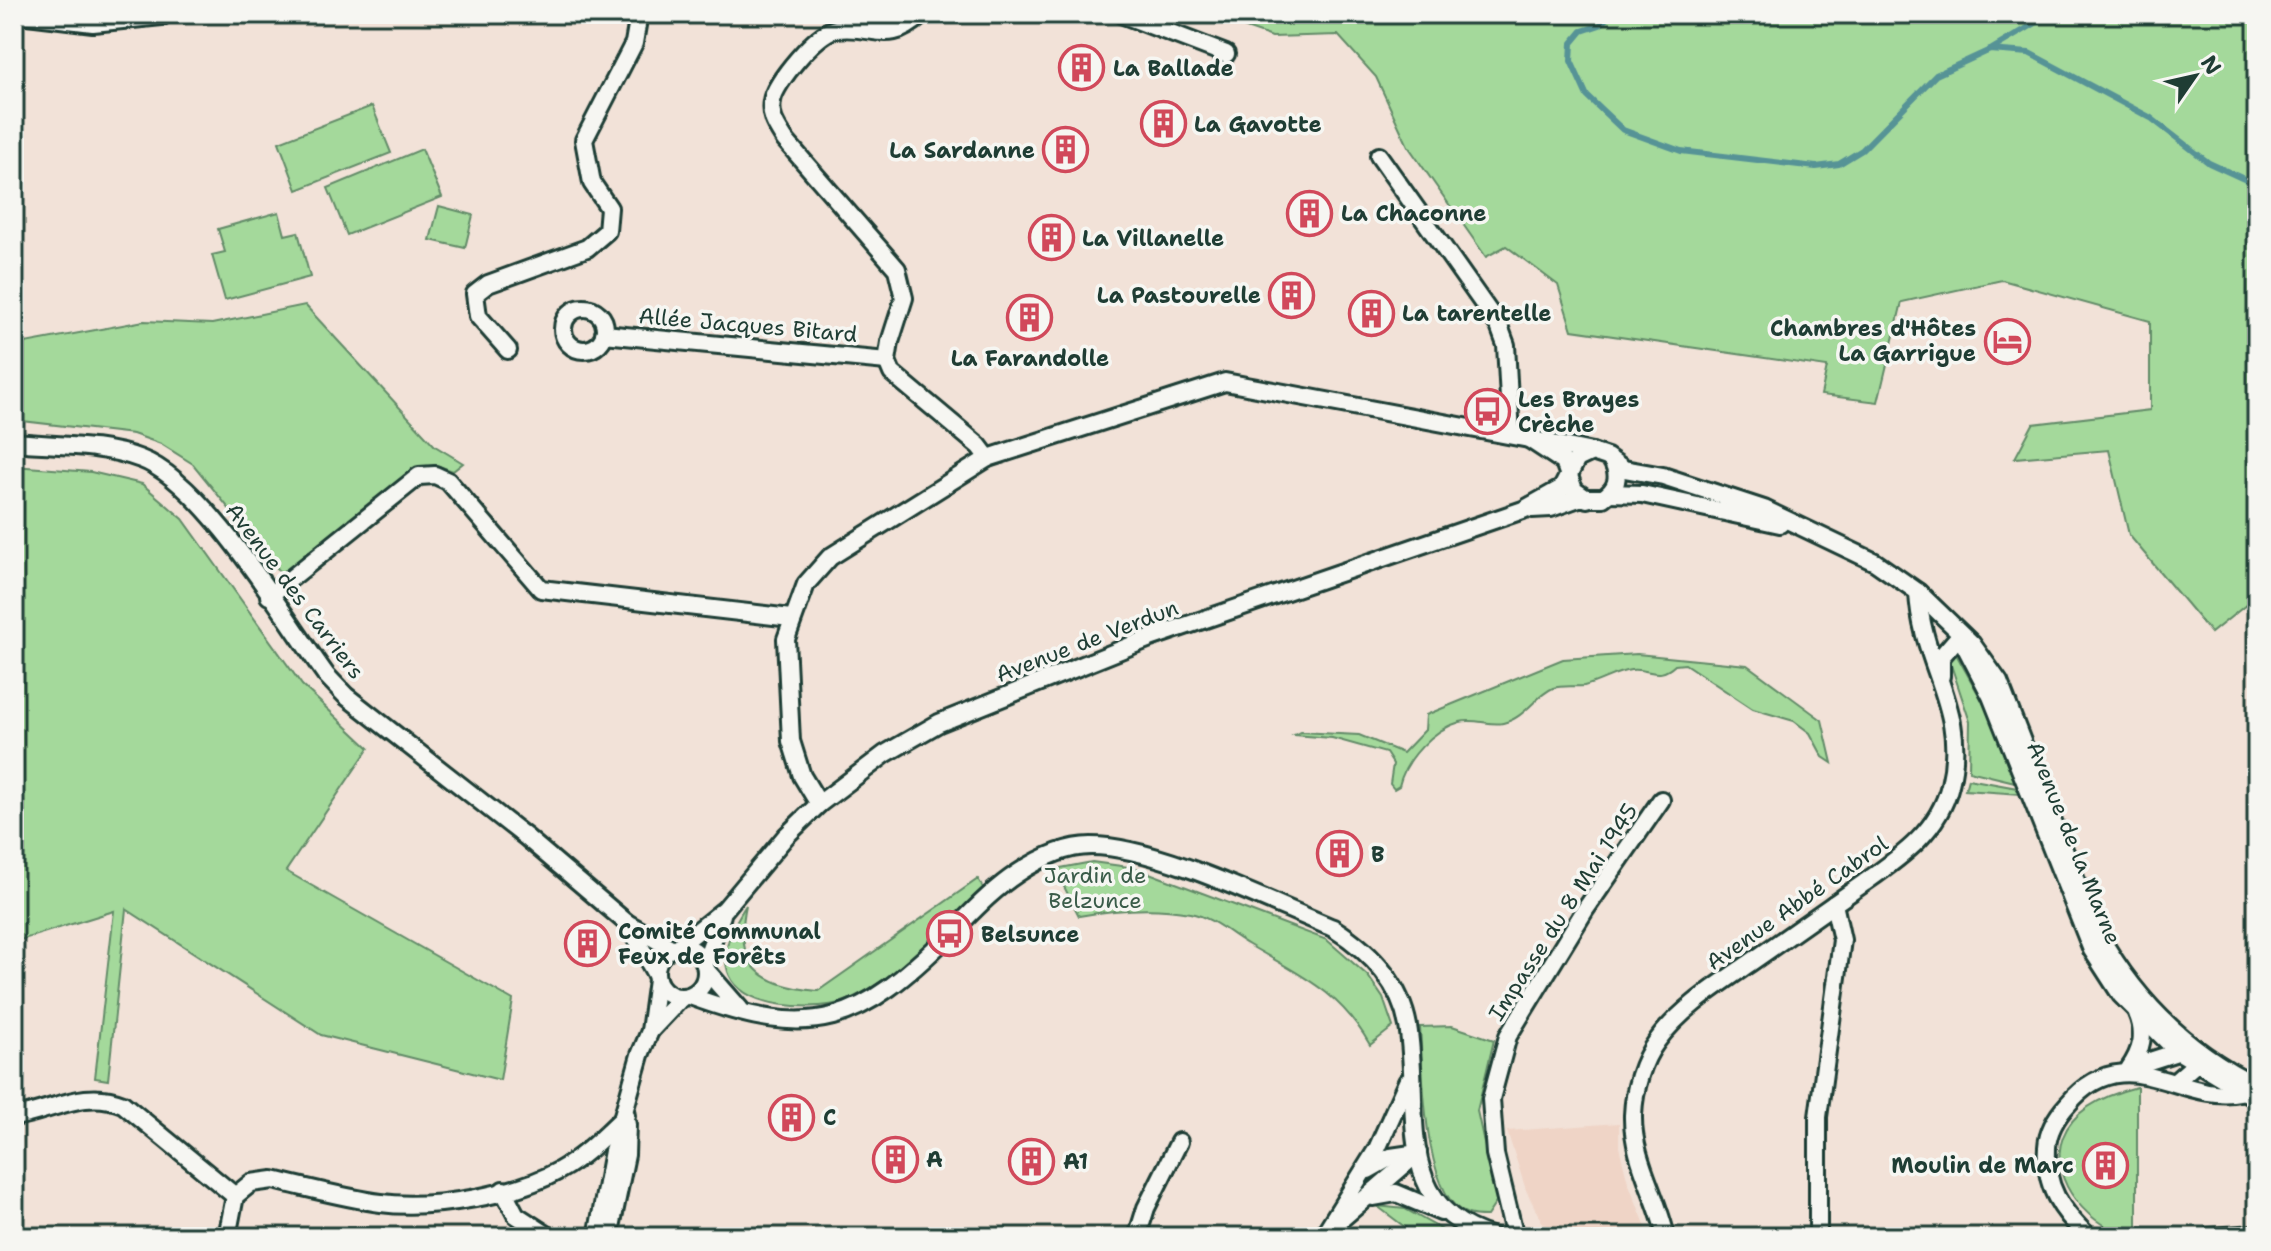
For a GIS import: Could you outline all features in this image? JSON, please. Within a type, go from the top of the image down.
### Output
[{"type":"street","points":[[19,14],[93,23],[162,16]]},
{"type":"street","points":[[508,350],[478,316],[475,294],[488,284],[587,248],[607,231],[609,208],[592,183],[584,140],[634,43],[639,14]]},
{"type":"street","points":[[923,14],[905,30],[891,33],[834,28],[817,39],[775,87],[771,102],[772,119],[785,140],[897,269],[904,298],[887,361],[900,383],[979,446],[988,458]]},
{"type":"street","points":[[1121,14],[1226,54]]},
{"type":"street","points":[[1379,156],[1499,326],[1506,345],[1511,435]]},
{"type":"street","name":"Allée Jacques Bitard","points":[[604,334],[887,361]]},
{"type":"street","points":[[819,804],[792,753],[786,639],[791,618],[806,584],[830,557],[988,458],[1225,382],[1592,452],[1607,457],[1624,469],[1663,476],[1764,509],[1875,562],[1918,592]]},
{"type":"street","points":[[1529,439],[1564,462],[1574,490],[1587,499],[1595,500],[1610,493],[1642,494],[1809,529]]},
{"type":"street","name":"Avenue des Carriers","points":[[14,442],[125,453],[152,463],[199,501],[326,675],[346,696],[526,837],[627,923],[675,947]]},
{"type":"street","points":[[1570,474],[1577,459],[1592,452]]},
{"type":"street","points":[[1610,493],[1617,479],[1613,463]]},
{"type":"street","name":"Avenue de Verdun","points":[[675,947],[725,909],[786,836],[819,804],[885,754],[939,723],[1150,638],[1523,510],[1555,494],[1570,474]]},
{"type":"street","points":[[269,596],[419,476],[435,475],[448,481],[541,589],[791,618]]},
{"type":"street","name":"Avenue de Verdun","points":[[1523,510],[1551,508],[1573,499],[1587,499]]},
{"type":"street","name":"Avenue de la Marne","points":[[1918,592],[1984,658],[1999,682],[2092,922],[2111,958],[2140,999],[2187,1053]]},
{"type":"street","name":"Avenue Abbé Cabrol","points":[[1666,1237],[1635,1149],[1633,1113],[1640,1073],[1657,1040],[1682,1015],[1908,851],[1938,818],[1950,787],[1956,754],[1952,712],[1923,634],[1918,592]]},
{"type":"street","points":[[1942,686],[1941,657],[1960,635]]},
{"type":"street","name":"Avenue de la Marne","points":[[1960,635],[1991,696],[2092,950],[2121,995],[2137,1012],[2187,1053],[2249,1089],[2257,1099]]},
{"type":"street","name":"Impasse du 8 Mai 1945","points":[[1515,1237],[1495,1154],[1491,1099],[1508,1036],[1585,910],[1661,800]]},
{"type":"street","points":[[656,976],[669,995],[789,1021],[819,1020],[871,1003],[906,977],[1001,884],[1036,861],[1090,846],[1152,856],[1333,928],[1358,944],[1383,971],[1399,1000],[1408,1027],[1409,1076],[1418,1153],[1428,1189],[1445,1214]]},
{"type":"street","points":[[1822,1232],[1818,1117],[1842,940],[1834,904]]},
{"type":"street","name":"Avenue de Verdun","points":[[706,966],[725,909]]},
{"type":"street","name":"Avenue des Carriers","points":[[627,923],[656,976]]},
{"type":"street","points":[[597,1237],[613,1151],[626,1115],[640,1055],[650,1031],[659,958],[675,947],[694,950],[745,1013]]},
{"type":"street","points":[[650,1031],[686,997],[703,986],[706,966]]},
{"type":"street","points":[[2128,1070],[2142,1043],[2142,1025],[2137,1012]]},
{"type":"street","points":[[2089,1237],[2054,1198],[2045,1170],[2047,1140],[2056,1118],[2073,1098],[2101,1078],[2187,1053],[2188,1074],[2175,1082]]},
{"type":"street","points":[[2128,1070],[2202,1090],[2249,1089]]},
{"type":"street","points":[[1324,1234],[1363,1174],[1392,1121],[1409,1076]]},
{"type":"street","points":[[14,1117],[81,1098],[114,1100],[123,1104],[235,1196]]},
{"type":"street","points":[[227,1237],[235,1196],[251,1183],[273,1180],[381,1203],[409,1205],[453,1201],[503,1190],[562,1169],[626,1115]]},
{"type":"street","points":[[609,1237],[628,1139],[626,1115]]},
{"type":"street","points":[[1137,1237],[1146,1208],[1179,1142]]},
{"type":"street","points":[[1363,1174],[1380,1161],[1418,1153]]},
{"type":"street","points":[[1324,1234],[1371,1197],[1418,1153]]},
{"type":"street","points":[[503,1190],[516,1215],[550,1237]]},
{"type":"street","points":[[1371,1197],[1396,1193],[1445,1214],[1474,1231],[1494,1237]]},
{"type":"street","points":[[2210,1237],[2257,1234]]},
{"type":"shaded area","points":[[1619,1123],[1619,1147],[1628,1182],[1650,1237],[1562,1237],[1542,1222],[1526,1190],[1507,1131]]},
{"type":"green space","points":[[1206,14],[2257,14],[2257,596],[2211,633],[2129,535],[2109,450],[2015,458],[2033,424],[2150,410],[2150,321],[2002,280],[1902,302],[1878,402],[1821,395],[1827,367],[1572,330],[1558,285],[1506,246],[1486,257],[1408,146],[1376,77],[1338,35],[1272,37]]},
{"type":"green space","points":[[372,106],[391,153],[297,190],[279,142]]},
{"type":"green space","points":[[422,149],[442,197],[347,235],[328,188]]},
{"type":"green space","points":[[439,206],[473,215],[465,248],[430,240]]},
{"type":"green space","points":[[279,212],[285,235],[298,232],[310,277],[225,300],[212,255],[225,252],[218,229]]},
{"type":"green space","points":[[305,305],[435,446],[463,463],[453,471],[436,465],[411,471],[282,574],[193,464],[161,444],[133,434],[14,420],[14,345],[144,321],[212,324]]},
{"type":"green space","points":[[14,466],[91,472],[142,484],[183,519],[302,685],[369,748],[286,871],[513,1000],[500,1080],[321,1035],[126,909],[108,1080],[95,1078],[114,911],[14,942]]},
{"type":"green space","points":[[1637,654],[1747,665],[1822,720],[1832,763],[1823,757],[1810,733],[1794,721],[1753,709],[1685,664],[1659,673],[1631,670],[1584,686],[1553,688],[1518,717],[1503,723],[1466,721],[1450,726],[1430,738],[1414,756],[1399,786],[1394,789],[1390,784],[1393,764],[1386,753],[1332,738],[1294,735],[1300,732],[1359,735],[1403,753],[1425,730],[1426,715],[1563,659]]},
{"type":"green space","points":[[1956,654],[1989,713],[2015,782],[1969,771],[1970,722],[1949,659]]},
{"type":"green space","points":[[1968,779],[2017,788],[2020,794],[1965,790]]},
{"type":"green space","name":"Jardin de Belzunce","points":[[1092,862],[1136,868],[1327,940],[1368,976],[1383,998],[1393,1027],[1370,1045],[1346,1011],[1317,986],[1198,915],[1148,909],[1079,916],[1055,869]]},
{"type":"green space","points":[[978,879],[984,889],[920,950],[886,978],[848,1000],[814,1006],[770,1003],[738,987],[730,975],[726,961],[728,945],[746,905],[744,943],[748,958],[756,969],[781,984],[818,991]]},
{"type":"green space","points":[[1452,1026],[1494,1040],[1477,1111],[1497,1201],[1487,1216],[1468,1214],[1453,1203],[1433,1159],[1424,1100],[1420,1027]]},
{"type":"green space","points":[[2137,1087],[2137,1237],[2133,1237],[2103,1225],[2077,1201],[2067,1187],[2059,1154],[2068,1127],[2084,1110],[2104,1098]]},
{"type":"green space","points":[[1377,1206],[1405,1209],[1455,1237],[1418,1237]]},
{"type":"waterway","points":[[1611,14],[1600,25],[1582,31],[1572,43],[1571,61],[1587,96],[1623,130],[1681,151],[1816,167],[1839,164],[1862,150],[1936,75],[1990,50],[2029,53],[2151,118],[2209,163],[2257,185]]},
{"type":"waterway","points":[[1992,49],[2051,14]]},
{"type":"place","name":"La Ballade","points":[[1082,68]]},
{"type":"place","name":"La Gavotte","points":[[1163,124]]},
{"type":"place","name":"La Sardanne","points":[[1066,150]]},
{"type":"place","name":"La Chaconne","points":[[1310,213]]},
{"type":"place","name":"La Villanelle","points":[[1051,238]]},
{"type":"place","name":"La Pastourelle","points":[[1292,295]]},
{"type":"place","name":"La tarentelle","points":[[1371,313]]},
{"type":"place","name":"La Farandolle","points":[[1030,317]]},
{"type":"place","name":"Chambres d'Hôtes La Garrigue","points":[[2007,341]]},
{"type":"place","name":"Les Brayes Crèche","points":[[1487,412]]},
{"type":"place","name":"B","points":[[1340,854]]},
{"type":"place","name":"Belsunce","points":[[950,934]]},
{"type":"place","name":"Comité Communal Feux de Forêts","points":[[587,944]]},
{"type":"place","name":"C","points":[[792,1117]]},
{"type":"place","name":"A","points":[[895,1159]]},
{"type":"place","name":"A1","points":[[1032,1161]]},
{"type":"place","name":"Moulin de Marc","points":[[2105,1165]]}]
